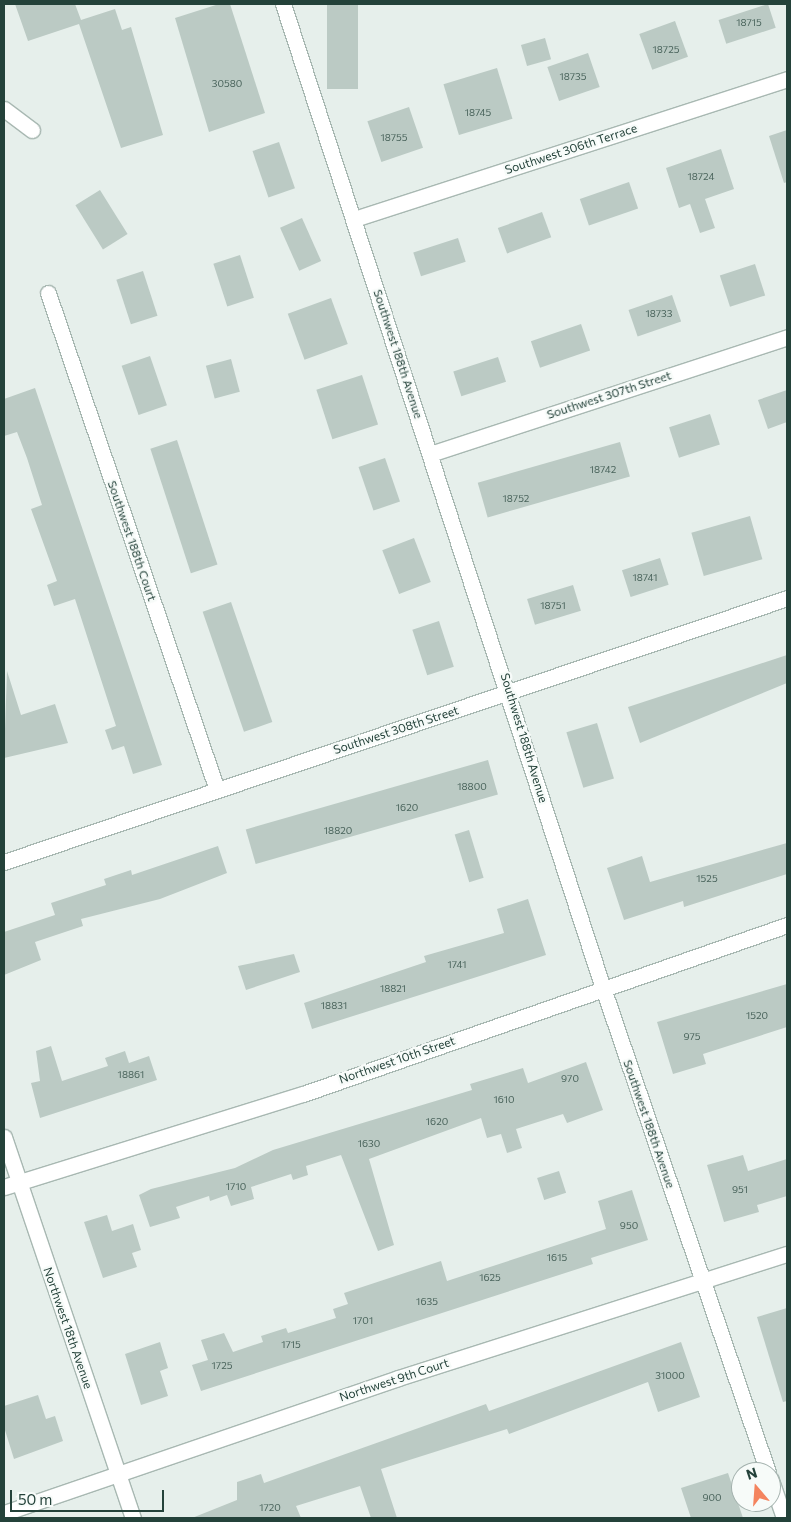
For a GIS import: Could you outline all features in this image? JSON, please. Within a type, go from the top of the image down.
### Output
[{"type":"street","name":"Southwest 188th Avenue","points":[[283,4],[509,692],[603,988],[765,1462]]},
{"type":"street","name":"Southwest 306th Terrace","points":[[354,219],[787,79]]},
{"type":"street","points":[[4,108],[32,130]]},
{"type":"street","name":"Southwest 188th Court","points":[[48,293],[217,790]]},
{"type":"street","name":"Southwest 307th Street","points":[[430,454],[787,337]]},
{"type":"street","name":"Southwest 308th Street","points":[[4,862],[787,598]]},
{"type":"street","name":"Northwest 10th Street","points":[[11,1185],[303,1094],[787,925]]},
{"type":"street","name":"Northwest 18th Avenue","points":[[4,1137],[11,1185],[118,1475],[132,1518]]},
{"type":"street","name":"Northwest 9th Court","points":[[4,1514],[398,1378],[787,1254]]},
{"type":"building","points":[[15,4],[75,4],[81,20],[115,9],[122,30],[131,27],[163,135],[121,148],[79,24],[28,41]]},
{"type":"building","points":[[219,4],[230,4],[265,113],[209,132],[175,18]]},
{"type":"building","points":[[327,4],[358,4],[358,89],[327,89]]},
{"type":"building","points":[[768,4],[776,28],[726,44],[719,20]]},
{"type":"building","points":[[675,21],[688,57],[652,70],[639,34]]},
{"type":"building","points":[[545,38],[551,59],[527,66],[521,45]]},
{"type":"building","points":[[588,53],[600,87],[559,101],[547,67]]},
{"type":"building","points":[[497,68],[512,119],[459,135],[443,84]]},
{"type":"building","points":[[409,107],[423,148],[381,162],[367,121]]},
{"type":"building","points":[[787,130],[787,182],[784,183],[769,136]]},
{"type":"building","points":[[279,142],[295,188],[268,197],[253,151]]},
{"type":"building","points":[[721,149],[734,189],[705,199],[715,228],[700,233],[690,204],[679,208],[666,168]]},
{"type":"building","points":[[629,182],[638,208],[589,225],[580,199]]},
{"type":"building","points":[[100,190],[128,234],[103,249],[75,205]]},
{"type":"building","points":[[542,212],[551,237],[507,253],[498,228]]},
{"type":"building","points":[[302,218],[321,261],[299,271],[280,228]]},
{"type":"building","points":[[458,238],[466,262],[421,276],[413,253]]},
{"type":"building","points":[[240,255],[254,298],[227,306],[213,264]]},
{"type":"building","points":[[755,264],[765,295],[730,307],[720,275]]},
{"type":"building","points":[[143,271],[158,316],[131,324],[116,280]]},
{"type":"building","points":[[672,295],[681,321],[638,336],[629,310]]},
{"type":"building","points":[[331,298],[348,344],[305,360],[288,314]]},
{"type":"building","points":[[581,324],[590,350],[540,368],[531,341]]},
{"type":"building","points":[[150,356],[167,405],[139,415],[122,366]]},
{"type":"building","points":[[498,357],[506,382],[461,396],[453,372]]},
{"type":"building","points":[[231,359],[240,392],[215,399],[206,366]]},
{"type":"building","points":[[362,375],[378,424],[332,439],[316,390]]},
{"type":"building","points":[[35,388],[162,765],[133,774],[124,746],[112,750],[105,730],[116,726],[75,599],[54,606],[47,585],[57,581],[31,509],[42,505],[17,432],[4,436],[4,399]]},
{"type":"building","points":[[787,390],[787,422],[768,429],[758,400]]},
{"type":"building","points":[[710,414],[720,444],[679,458],[669,427]]},
{"type":"building","points":[[177,440],[217,565],[191,573],[150,449]]},
{"type":"building","points":[[620,442],[630,477],[488,517],[478,483]]},
{"type":"building","points":[[385,458],[400,501],[374,511],[359,467]]},
{"type":"building","points":[[750,516],[762,559],[704,576],[691,533]]},
{"type":"building","points":[[414,538],[431,582],[399,594],[382,550]]},
{"type":"building","points":[[660,558],[669,585],[631,597],[622,570]]},
{"type":"building","points":[[573,585],[581,611],[535,625],[527,599]]},
{"type":"building","points":[[231,602],[272,722],[244,732],[203,612]]},
{"type":"building","points":[[439,621],[454,667],[427,675],[412,630]]},
{"type":"building","points":[[787,655],[787,683],[640,743],[628,707]]},
{"type":"building","points":[[7,671],[21,715],[55,704],[68,743],[4,758]]},
{"type":"building","points":[[597,723],[614,778],[583,788],[566,732]]},
{"type":"building","points":[[488,760],[498,795],[256,864],[246,829]]},
{"type":"building","points":[[469,830],[484,878],[469,882],[455,834]]},
{"type":"building","points":[[787,843],[787,874],[684,907],[683,901],[624,920],[607,868],[642,856],[650,882]]},
{"type":"building","points":[[218,846],[227,873],[160,899],[81,919],[83,926],[35,942],[41,960],[4,975],[4,932],[55,915],[51,903],[106,885],[104,879],[131,870],[132,875]]},
{"type":"building","points":[[528,899],[546,955],[312,1029],[304,1003],[426,962],[424,956],[504,933],[497,909]]},
{"type":"building","points":[[294,954],[300,972],[246,990],[238,966]]},
{"type":"building","points":[[787,984],[787,1027],[703,1054],[706,1064],[673,1074],[657,1022]]},
{"type":"building","points":[[51,1046],[62,1081],[108,1066],[105,1058],[125,1051],[129,1063],[149,1056],[157,1080],[40,1118],[31,1083],[40,1081],[36,1051]]},
{"type":"building","points":[[586,1062],[603,1110],[567,1123],[563,1114],[516,1129],[522,1148],[507,1153],[501,1134],[487,1138],[481,1118],[369,1159],[394,1245],[378,1251],[341,1155],[306,1166],[308,1175],[293,1180],[291,1174],[251,1187],[254,1199],[231,1206],[227,1195],[210,1201],[209,1196],[176,1207],[180,1218],[150,1227],[139,1195],[151,1189],[235,1168],[273,1150],[472,1090],[470,1084],[523,1068],[528,1083]]},
{"type":"building","points":[[743,1155],[748,1171],[787,1159],[787,1196],[757,1205],[759,1212],[724,1222],[707,1165]]},
{"type":"building","points":[[559,1171],[566,1193],[544,1200],[537,1178]]},
{"type":"building","points":[[632,1190],[648,1240],[591,1258],[593,1264],[201,1391],[192,1365],[208,1360],[201,1340],[224,1333],[233,1352],[263,1342],[261,1336],[286,1328],[288,1333],[336,1318],[333,1309],[348,1304],[344,1293],[441,1261],[447,1281],[606,1229],[598,1201]]},
{"type":"building","points":[[107,1215],[112,1231],[133,1224],[141,1250],[132,1253],[137,1267],[103,1278],[84,1222]]},
{"type":"building","points":[[787,1308],[787,1401],[783,1402],[757,1317]]},
{"type":"building","points":[[160,1342],[168,1368],[160,1371],[168,1396],[141,1405],[125,1354]]},
{"type":"building","points":[[681,1342],[700,1397],[658,1412],[648,1382],[509,1434],[507,1429],[381,1469],[397,1518],[371,1518],[360,1486],[296,1506],[301,1518],[192,1518],[237,1500],[237,1482],[261,1474],[264,1483],[486,1404],[489,1411]]},
{"type":"building","points":[[38,1395],[46,1419],[55,1416],[63,1441],[14,1459],[4,1427],[4,1406]]},
{"type":"building","points":[[728,1473],[731,1482],[731,1512],[741,1512],[743,1518],[691,1518],[681,1488]]}]
